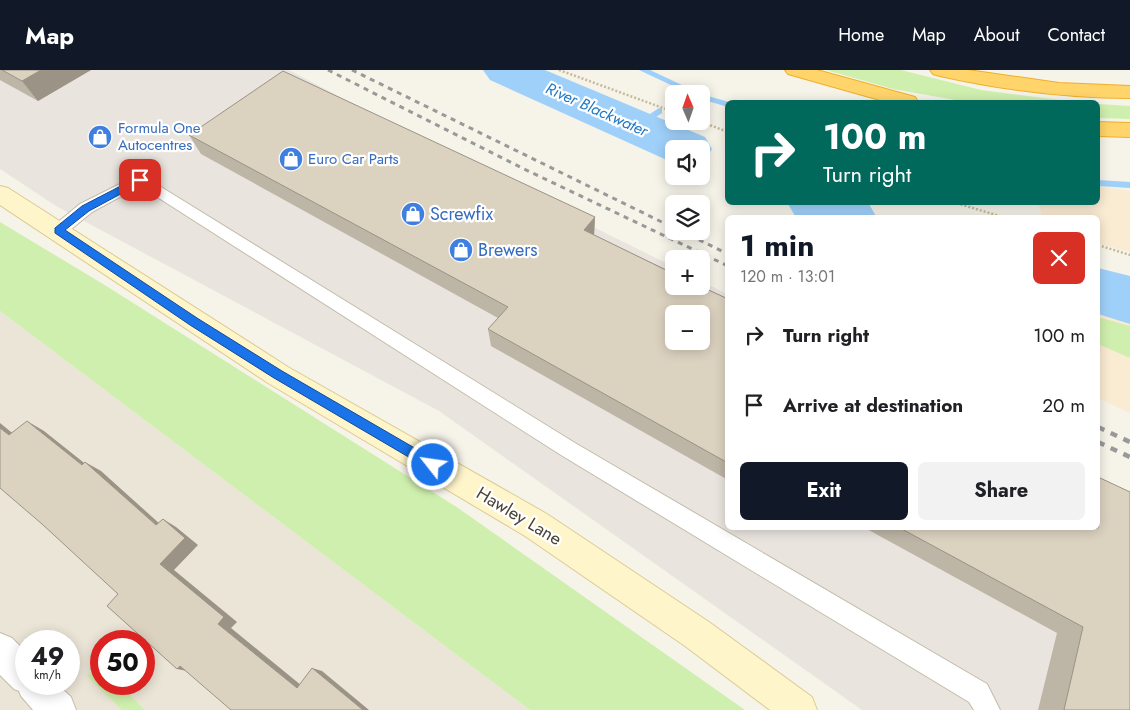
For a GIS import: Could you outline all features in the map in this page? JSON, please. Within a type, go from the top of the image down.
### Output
[{"type":"highway","points":[[795,70],[901,100]]},
{"type":"highway","points":[[940,70],[1018,84],[1072,90],[1130,92]]},
{"type":"highway","points":[[1100,129],[1130,130]]},
{"type":"main road","name":"Hawley Lane","points":[[0,194],[278,375],[536,525],[697,634],[799,710]]},
{"type":"street","points":[[0,650],[15,666]]},
{"type":"street","points":[[44,695],[58,710]]},
{"type":"lane","points":[[58,231],[86,208],[140,180],[568,449],[978,692],[988,710]]},
{"type":"path","points":[[559,70],[665,109]]},
{"type":"path","points":[[710,125],[725,131]]},
{"type":"path","points":[[963,205],[996,215]]},
{"type":"path","points":[[1100,247],[1130,255]]},
{"type":"shaded area","points":[[0,70],[289,70],[472,167],[665,263],[665,295],[710,295],[710,286],[725,293],[725,530],[1098,530],[1130,710],[862,710],[439,411],[56,206],[0,169]]},
{"type":"shaded area","points":[[1100,186],[1130,191],[1130,252],[1100,244],[1100,215],[1042,215],[1039,205],[1100,205]]},
{"type":"shaded area","points":[[0,311],[530,710],[0,710]]},
{"type":"shaded area","points":[[1100,312],[1130,320],[1130,413],[1100,399]]},
{"type":"green space","points":[[826,70],[901,70],[981,90],[1060,100],[956,100],[893,89]]},
{"type":"green space","points":[[1100,104],[1130,106],[1130,119],[1100,118]]},
{"type":"green space","points":[[0,222],[103,284],[458,508],[745,710],[530,710],[0,311]]},
{"type":"green space","points":[[1100,318],[1130,326],[1130,358],[1100,345]]},
{"type":"green space","points":[[107,695],[130,695],[145,710],[122,710]]},
{"type":"building","points":[[2,70],[41,70],[22,81]]},
{"type":"building","points":[[283,71],[595,217],[584,230],[665,270],[665,295],[710,295],[710,291],[725,298],[725,461],[488,329],[508,307],[189,135]]},
{"type":"building","points":[[27,421],[82,465],[85,462],[156,525],[163,519],[185,538],[160,564],[224,617],[218,624],[297,688],[312,668],[363,710],[231,710],[180,666],[177,669],[155,649],[155,630],[134,630],[107,606],[118,594],[0,488],[0,428],[9,435]]},
{"type":"building","points":[[1100,478],[1130,492],[1130,710],[1064,710],[1083,627],[904,530],[1100,530]]},
{"type":"waterway","name":"River Blackwater","points":[[506,70],[666,140]]},
{"type":"waterway","points":[[643,70],[677,85]]},
{"type":"waterway","points":[[710,99],[725,104]]},
{"type":"waterway","points":[[636,127],[659,111]]},
{"type":"waterway","points":[[1100,183],[1130,185]]},
{"type":"waterway","name":"River Blackwater","points":[[821,205],[843,215]]},
{"type":"waterway","name":"River Blackwater","points":[[1100,292],[1130,300]]},
{"type":"railway","points":[[328,70],[524,169],[725,265]]},
{"type":"railway","points":[[352,70],[665,224]]},
{"type":"railway","points":[[699,240],[725,253]]},
{"type":"railway","points":[[1100,428],[1130,442]]},
{"type":"railway","points":[[1100,443],[1130,457]]},
{"type":"place","name":"Formula One Autocentres","points":[[100,137]]},
{"type":"place","name":"Euro Car Parts","points":[[291,159]]},
{"type":"place","name":"Screwfix","points":[[413,214]]},
{"type":"place","name":"Brewers","points":[[461,250]]},
{"type":"route","points":[[140,180],[86,208],[58,231],[134,280],[194,322],[278,375],[433,465]]}]
